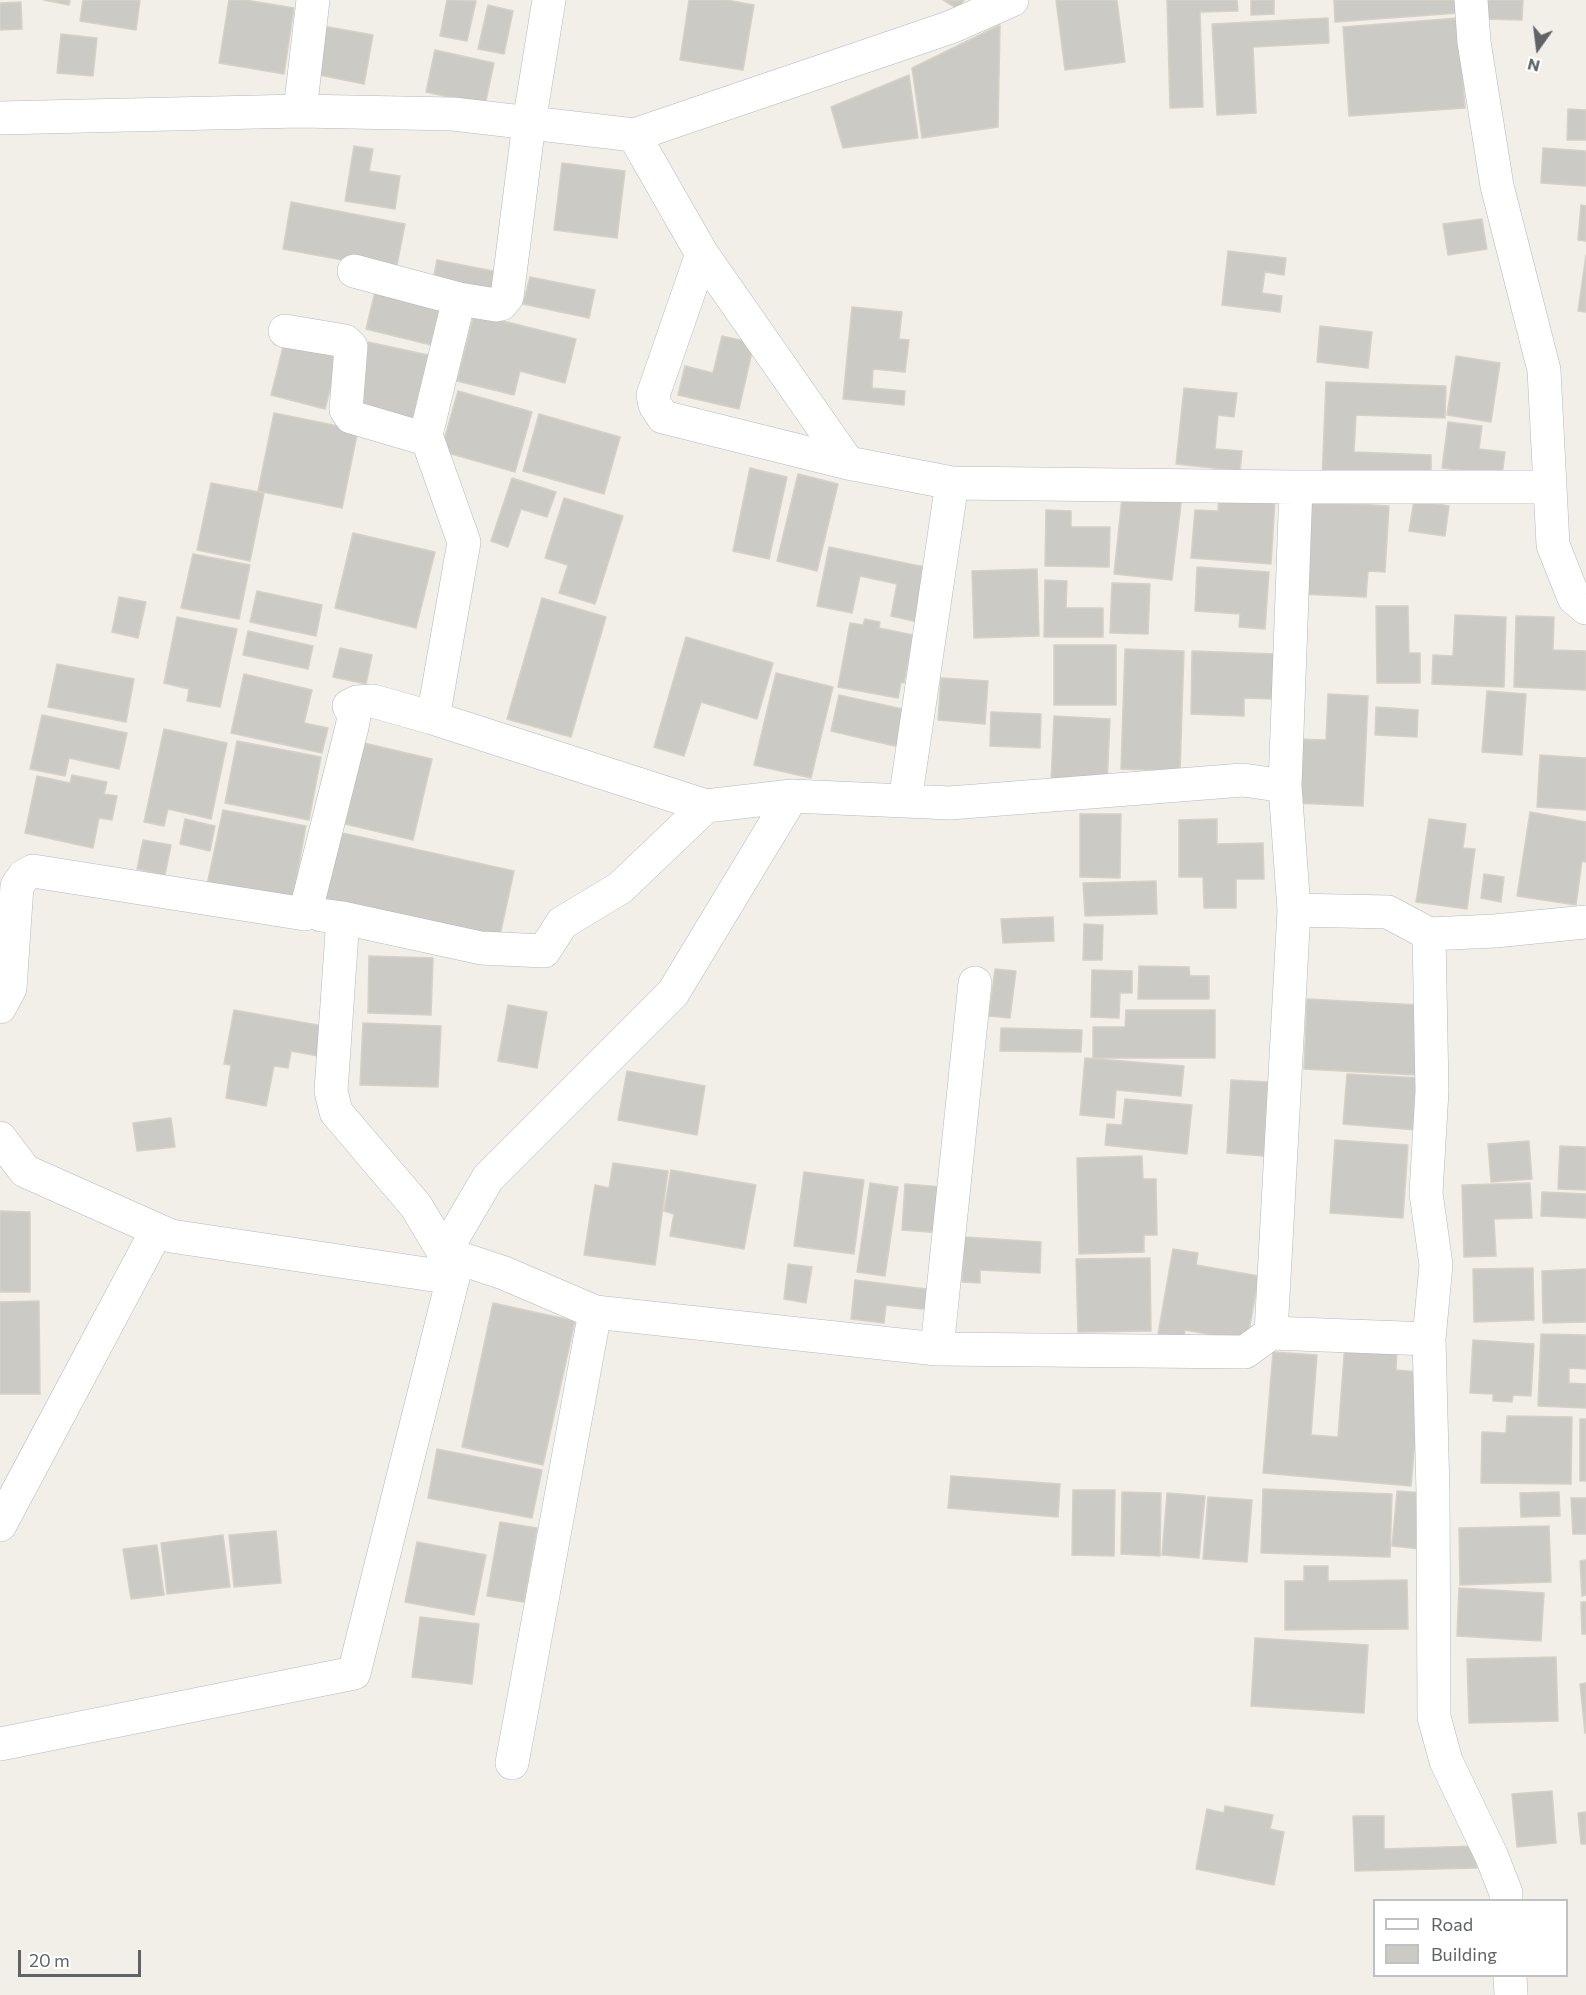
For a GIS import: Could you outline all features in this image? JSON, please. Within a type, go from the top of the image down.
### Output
[{"type":"street","points":[[300,111],[313,0]]},
{"type":"street","points":[[354,271],[459,299],[496,305],[501,304],[507,297],[529,123],[549,0]]},
{"type":"street","points":[[0,118],[300,111],[453,114],[634,135],[951,27],[1012,0]]},
{"type":"street","points":[[1471,0],[1474,42],[1497,186],[1544,370],[1553,545],[1574,598],[1586,608]]},
{"type":"street","points":[[634,135],[702,254],[849,463]]},
{"type":"street","points":[[702,254],[653,395],[655,405],[663,417],[849,463],[952,483],[1550,487]]},
{"type":"street","points":[[433,718],[464,542],[426,435],[459,299]]},
{"type":"street","points":[[285,331],[345,341],[349,344],[351,347],[346,410],[351,417],[419,437],[426,435]]},
{"type":"street","points":[[905,801],[952,483]]},
{"type":"street","points":[[1270,1334],[1294,910],[1285,786],[1296,487]]},
{"type":"street","points":[[305,914],[352,727],[354,716],[349,706],[357,702],[373,701],[433,718],[706,806],[792,796],[950,803],[1243,780],[1285,786]]},
{"type":"street","points":[[1,1739],[354,1673],[452,1263],[488,1178],[673,993],[792,796]]},
{"type":"street","points":[[0,1007],[10,988],[17,886],[24,876],[33,871],[343,918],[481,948],[544,951],[562,923],[620,888],[706,806]]},
{"type":"street","points":[[1294,910],[1388,912],[1429,934],[1495,931],[1586,922]]},
{"type":"street","points":[[343,918],[332,1101],[336,1112],[416,1206],[452,1263]]},
{"type":"street","points":[[1429,934],[1432,1091],[1426,1193],[1436,1265],[1429,1339],[1433,1493],[1434,1717],[1446,1761],[1492,1857],[1506,1893],[1506,1899]]},
{"type":"street","points":[[937,1349],[975,982]]},
{"type":"street","points":[[0,1138],[25,1171],[171,1236],[452,1263],[504,1273],[595,1312],[937,1349],[1245,1352],[1270,1334],[1429,1339]]},
{"type":"street","points":[[0,1526],[157,1230]]},
{"type":"street","points":[[512,1763],[595,1312]]},
{"type":"street","points":[[1510,1977],[1511,1995]]},
{"type":"building","points":[[44,0],[70,0],[69,5]]},
{"type":"building","points":[[83,0],[140,0],[136,30],[80,21]]},
{"type":"building","points":[[229,0],[245,0],[294,8],[284,74],[219,63]]},
{"type":"building","points":[[447,0],[476,1],[467,41],[440,36]]},
{"type":"building","points":[[689,0],[726,0],[754,5],[743,70],[680,60]]},
{"type":"building","points":[[943,0],[964,0],[958,9]]},
{"type":"building","points":[[1056,0],[1117,0],[1125,62],[1065,70]]},
{"type":"building","points":[[1167,0],[1237,0],[1238,11],[1200,12],[1203,107],[1170,108]]},
{"type":"building","points":[[1251,0],[1274,0],[1274,14],[1251,15]]},
{"type":"building","points":[[1334,0],[1458,0],[1459,13],[1335,22]]},
{"type":"building","points":[[1482,0],[1523,0],[1522,20],[1482,19]]},
{"type":"building","points":[[21,2],[22,29],[0,30],[0,3]]},
{"type":"building","points":[[488,5],[513,11],[504,54],[478,49]]},
{"type":"building","points":[[1328,18],[1329,43],[1253,47],[1256,113],[1217,115],[1212,24]]},
{"type":"building","points":[[1458,18],[1465,108],[1349,116],[1343,27]]},
{"type":"building","points":[[1000,25],[998,127],[922,138],[912,68]]},
{"type":"building","points":[[323,26],[373,35],[364,84],[314,74]]},
{"type":"building","points":[[61,34],[97,38],[93,76],[57,73]]},
{"type":"building","points":[[435,50],[494,63],[485,105],[426,92]]},
{"type":"building","points":[[909,75],[918,138],[843,148],[831,107]]},
{"type":"building","points":[[1568,109],[1586,110],[1586,140],[1567,140]]},
{"type":"building","points":[[354,146],[373,149],[369,171],[400,176],[395,209],[345,201]]},
{"type":"building","points":[[1543,148],[1586,151],[1586,186],[1541,183]]},
{"type":"building","points":[[562,163],[625,171],[617,238],[554,230]]},
{"type":"building","points":[[291,202],[405,224],[396,270],[283,249]]},
{"type":"building","points":[[1581,205],[1586,206],[1586,241],[1578,240]]},
{"type":"building","points":[[1482,219],[1487,249],[1448,255],[1443,224]]},
{"type":"building","points":[[1228,251],[1286,258],[1284,275],[1265,272],[1262,293],[1282,296],[1280,312],[1222,305]]},
{"type":"building","points":[[1586,255],[1586,312],[1578,311]]},
{"type":"building","points":[[437,260],[503,273],[499,294],[433,280]]},
{"type":"building","points":[[530,277],[595,290],[589,318],[523,304]]},
{"type":"building","points":[[376,288],[441,304],[431,345],[366,329]]},
{"type":"building","points":[[852,307],[902,312],[899,339],[909,340],[905,372],[873,369],[872,388],[905,391],[904,405],[843,399]]},
{"type":"building","points":[[474,314],[576,339],[565,383],[520,371],[514,395],[457,381]]},
{"type":"building","points":[[1320,326],[1372,332],[1368,368],[1317,362]]},
{"type":"building","points":[[722,336],[754,343],[739,409],[678,395],[685,366],[713,373]]},
{"type":"building","points":[[285,339],[340,353],[325,409],[271,395]]},
{"type":"building","points":[[368,342],[428,355],[413,419],[354,406]]},
{"type":"building","points":[[1456,356],[1500,363],[1491,422],[1447,415]]},
{"type":"building","points":[[1326,382],[1446,386],[1445,418],[1356,415],[1354,452],[1431,455],[1431,485],[1322,480]]},
{"type":"building","points":[[1184,388],[1237,393],[1234,417],[1218,415],[1215,449],[1242,451],[1240,471],[1176,464]]},
{"type":"building","points":[[458,391],[532,412],[515,472],[441,451]]},
{"type":"building","points":[[274,413],[358,430],[342,508],[258,491]]},
{"type":"building","points":[[539,414],[620,437],[604,494],[523,471]]},
{"type":"building","points":[[1448,422],[1482,426],[1479,449],[1505,452],[1502,476],[1442,468]]},
{"type":"building","points":[[750,468],[787,477],[769,559],[733,551]]},
{"type":"building","points":[[798,474],[838,484],[817,571],[777,561]]},
{"type":"building","points":[[512,478],[556,492],[547,517],[521,509],[508,547],[491,541]]},
{"type":"building","points":[[211,483],[264,493],[250,561],[197,550]]},
{"type":"building","points":[[1123,488],[1182,495],[1172,580],[1114,574]]},
{"type":"building","points":[[1219,495],[1275,500],[1271,564],[1191,558],[1195,510],[1218,511]]},
{"type":"building","points":[[564,498],[623,516],[595,604],[559,593],[568,565],[545,558]]},
{"type":"building","points":[[1414,500],[1449,506],[1445,536],[1409,531]]},
{"type":"building","points":[[1304,501],[1389,506],[1385,572],[1368,571],[1366,597],[1299,594]]},
{"type":"building","points":[[1046,510],[1071,511],[1071,527],[1110,527],[1109,567],[1045,566]]},
{"type":"building","points":[[353,533],[435,552],[416,628],[335,608]]},
{"type":"building","points":[[829,547],[929,568],[918,622],[891,616],[897,584],[860,576],[852,613],[817,606]]},
{"type":"building","points":[[193,554],[250,565],[239,619],[181,608]]},
{"type":"building","points":[[1197,567],[1269,572],[1265,629],[1239,627],[1240,614],[1195,611]]},
{"type":"building","points":[[1037,569],[1039,636],[974,638],[972,571]]},
{"type":"building","points":[[1045,580],[1067,581],[1066,608],[1103,608],[1103,637],[1044,637]]},
{"type":"building","points":[[1112,583],[1150,584],[1148,634],[1110,633]]},
{"type":"building","points":[[257,591],[322,605],[316,636],[250,622]]},
{"type":"building","points":[[119,597],[146,602],[138,638],[112,632]]},
{"type":"building","points":[[542,598],[606,617],[571,737],[507,719]]},
{"type":"building","points":[[1376,606],[1408,606],[1409,653],[1420,653],[1420,683],[1377,683]]},
{"type":"building","points":[[1455,615],[1506,617],[1504,687],[1432,684],[1433,655],[1453,656]]},
{"type":"building","points":[[1516,616],[1554,617],[1553,650],[1586,651],[1586,690],[1514,687]]},
{"type":"building","points":[[177,617],[237,629],[220,707],[187,701],[189,689],[164,683]]},
{"type":"building","points":[[865,619],[880,622],[879,628],[913,635],[904,683],[901,682],[898,698],[838,687],[850,623],[863,625]]},
{"type":"building","points":[[248,631],[313,646],[308,669],[243,655]]},
{"type":"building","points":[[686,637],[773,663],[757,719],[701,702],[684,756],[654,747]]},
{"type":"building","points":[[1054,645],[1116,645],[1116,705],[1054,705]]},
{"type":"building","points":[[340,648],[372,655],[366,684],[333,677]]},
{"type":"building","points":[[1125,649],[1184,651],[1180,771],[1121,769]]},
{"type":"building","points":[[1192,651],[1276,654],[1274,699],[1244,698],[1244,716],[1191,714]]},
{"type":"building","points":[[57,664],[134,679],[126,722],[48,707]]},
{"type":"building","points":[[776,673],[833,687],[811,778],[754,765]]},
{"type":"building","points":[[244,674],[312,690],[304,723],[328,728],[322,753],[231,733]]},
{"type":"building","points":[[941,678],[988,681],[985,724],[938,720]]},
{"type":"building","points":[[1487,691],[1526,694],[1522,755],[1482,752]]},
{"type":"building","points":[[1328,694],[1368,696],[1363,806],[1294,803],[1297,739],[1326,740]]},
{"type":"building","points":[[839,695],[907,710],[899,747],[831,731]]},
{"type":"building","points":[[1376,707],[1418,710],[1417,737],[1375,735]]},
{"type":"building","points":[[991,712],[1041,714],[1040,748],[990,746]]},
{"type":"building","points":[[42,715],[127,733],[119,769],[69,758],[65,776],[30,769]]},
{"type":"building","points":[[1054,716],[1110,719],[1107,784],[1051,781]]},
{"type":"building","points":[[164,729],[227,743],[211,819],[168,809],[164,826],[144,822]]},
{"type":"building","points":[[237,741],[321,757],[309,820],[225,803]]},
{"type":"building","points":[[364,743],[432,759],[413,840],[345,824]]},
{"type":"building","points":[[1540,755],[1586,758],[1586,810],[1537,807]]},
{"type":"building","points":[[72,775],[107,782],[104,794],[117,796],[112,820],[99,818],[93,848],[25,833],[37,776],[70,783]]},
{"type":"building","points":[[223,810],[306,826],[292,902],[207,885]]},
{"type":"building","points":[[1530,812],[1586,822],[1586,862],[1582,861],[1576,905],[1517,896]]},
{"type":"building","points":[[1080,814],[1121,814],[1120,878],[1080,877]]},
{"type":"building","points":[[185,819],[215,826],[210,851],[180,844]]},
{"type":"building","points":[[1217,819],[1217,844],[1263,843],[1264,879],[1236,879],[1236,908],[1204,908],[1203,877],[1179,877],[1179,820]]},
{"type":"building","points":[[1429,819],[1466,824],[1463,848],[1475,849],[1467,909],[1416,902]]},
{"type":"building","points":[[338,832],[514,871],[499,940],[323,902]]},
{"type":"building","points":[[143,840],[171,845],[165,875],[137,869]]},
{"type":"building","points":[[1484,874],[1504,877],[1501,902],[1481,898]]},
{"type":"building","points":[[1156,881],[1157,914],[1085,916],[1083,883]]},
{"type":"building","points":[[1053,917],[1054,941],[1003,943],[1001,919]]},
{"type":"building","points":[[1084,924],[1103,925],[1102,960],[1083,960]]},
{"type":"building","points":[[369,956],[433,958],[431,1015],[368,1013]]},
{"type":"building","points":[[1139,966],[1189,967],[1190,976],[1209,976],[1209,999],[1138,999]]},
{"type":"building","points":[[995,969],[1016,971],[1010,1018],[989,1016]]},
{"type":"building","points":[[1092,970],[1132,971],[1132,993],[1120,993],[1119,1018],[1091,1017]]},
{"type":"building","points":[[1307,999],[1420,1005],[1416,1075],[1304,1069]]},
{"type":"building","points":[[508,1005],[547,1012],[537,1068],[498,1061]]},
{"type":"building","points":[[234,1010],[323,1026],[318,1056],[291,1051],[288,1068],[274,1066],[266,1106],[226,1098],[231,1065],[224,1064]]},
{"type":"building","points":[[1126,1010],[1215,1010],[1215,1058],[1093,1058],[1093,1027],[1125,1027]]},
{"type":"building","points":[[363,1023],[441,1026],[438,1087],[360,1085]]},
{"type":"building","points":[[1001,1028],[1082,1030],[1081,1052],[1000,1051]]},
{"type":"building","points":[[1085,1058],[1184,1066],[1181,1096],[1116,1090],[1114,1118],[1080,1115]]},
{"type":"building","points":[[627,1071],[705,1086],[697,1135],[618,1120]]},
{"type":"building","points":[[1347,1074],[1421,1078],[1417,1130],[1343,1124]]},
{"type":"building","points":[[1231,1080],[1268,1082],[1264,1156],[1227,1153]]},
{"type":"building","points":[[1125,1099],[1192,1105],[1187,1154],[1105,1145],[1107,1124],[1122,1125]]},
{"type":"building","points":[[171,1118],[175,1147],[137,1151],[133,1123]]},
{"type":"building","points":[[1335,1140],[1408,1145],[1403,1218],[1330,1213]]},
{"type":"building","points":[[1529,1141],[1532,1179],[1491,1182],[1488,1144]]},
{"type":"building","points":[[1560,1146],[1586,1147],[1586,1190],[1558,1189]]},
{"type":"building","points":[[1142,1156],[1143,1179],[1156,1179],[1157,1235],[1144,1235],[1144,1252],[1079,1254],[1077,1158]]},
{"type":"building","points":[[613,1163],[668,1171],[655,1265],[584,1255],[595,1185],[609,1188]]},
{"type":"building","points":[[671,1170],[756,1185],[744,1249],[670,1236],[674,1214],[664,1211]]},
{"type":"building","points":[[804,1172],[864,1180],[854,1254],[794,1246]]},
{"type":"building","points":[[870,1183],[898,1187],[885,1276],[857,1272]]},
{"type":"building","points":[[1530,1183],[1532,1218],[1494,1219],[1496,1256],[1464,1257],[1462,1185]]},
{"type":"building","points":[[905,1184],[943,1187],[941,1233],[902,1230]]},
{"type":"building","points":[[1542,1192],[1586,1194],[1586,1218],[1541,1216]]},
{"type":"building","points":[[0,1211],[30,1212],[30,1292],[0,1292]]},
{"type":"building","points":[[964,1237],[1041,1242],[1040,1273],[980,1270],[980,1283],[962,1282]]},
{"type":"building","points":[[1173,1249],[1198,1253],[1196,1265],[1259,1276],[1247,1341],[1185,1330],[1184,1338],[1158,1334]]},
{"type":"building","points":[[1150,1258],[1151,1331],[1078,1332],[1076,1259]]},
{"type":"building","points":[[788,1264],[812,1267],[806,1303],[784,1299]]},
{"type":"building","points":[[1533,1268],[1534,1320],[1474,1322],[1473,1269]]},
{"type":"building","points":[[1586,1269],[1586,1322],[1543,1323],[1542,1271]]},
{"type":"building","points":[[855,1280],[934,1290],[932,1310],[886,1305],[884,1323],[851,1319]]},
{"type":"building","points":[[39,1301],[40,1394],[0,1394],[0,1302]]},
{"type":"building","points":[[493,1303],[575,1321],[543,1465],[462,1447]]},
{"type":"building","points":[[1541,1334],[1586,1335],[1586,1369],[1569,1368],[1569,1383],[1586,1384],[1586,1408],[1538,1406]]},
{"type":"building","points":[[1473,1340],[1534,1344],[1531,1396],[1513,1395],[1512,1402],[1493,1401],[1493,1394],[1470,1393]]},
{"type":"building","points":[[1345,1342],[1397,1346],[1396,1370],[1421,1372],[1411,1486],[1263,1473],[1273,1352],[1317,1355],[1311,1435],[1338,1437]]},
{"type":"building","points":[[1507,1416],[1572,1417],[1571,1484],[1481,1483],[1482,1432],[1506,1433]]},
{"type":"building","points":[[1580,1419],[1586,1419],[1586,1481],[1580,1481]]},
{"type":"building","points":[[437,1449],[542,1470],[532,1518],[428,1498]]},
{"type":"building","points":[[951,1476],[1060,1484],[1058,1517],[948,1508]]},
{"type":"building","points":[[1263,1489],[1392,1494],[1390,1557],[1261,1553]]},
{"type":"building","points":[[1073,1490],[1115,1490],[1114,1556],[1072,1555]]},
{"type":"building","points":[[1397,1491],[1425,1493],[1421,1549],[1392,1546]]},
{"type":"building","points":[[1122,1492],[1161,1493],[1160,1556],[1121,1554]]},
{"type":"building","points":[[1559,1492],[1560,1516],[1521,1517],[1520,1493]]},
{"type":"building","points":[[1167,1493],[1205,1496],[1199,1558],[1162,1555]]},
{"type":"building","points":[[1208,1497],[1252,1500],[1247,1562],[1203,1559]]},
{"type":"building","points":[[1571,1498],[1586,1498],[1586,1534],[1573,1534]]},
{"type":"building","points":[[500,1522],[537,1528],[524,1602],[487,1596]]},
{"type":"building","points":[[1549,1526],[1551,1582],[1460,1585],[1459,1528]]},
{"type":"building","points":[[276,1531],[281,1583],[234,1587],[229,1535]]},
{"type":"building","points":[[223,1535],[230,1587],[167,1594],[161,1543]]},
{"type":"building","points":[[417,1542],[486,1555],[474,1615],[405,1602]]},
{"type":"building","points":[[157,1545],[164,1595],[131,1599],[123,1549]]},
{"type":"building","points":[[1586,1560],[1586,1595],[1582,1596],[1580,1561]]},
{"type":"building","points":[[1304,1566],[1328,1566],[1328,1581],[1407,1580],[1408,1629],[1285,1630],[1285,1581],[1304,1581]]},
{"type":"building","points":[[1459,1588],[1544,1593],[1541,1641],[1457,1636]]},
{"type":"building","points":[[1581,1602],[1586,1602],[1586,1634],[1582,1634]]},
{"type":"building","points":[[420,1617],[479,1624],[472,1684],[412,1677]]},
{"type":"building","points":[[1255,1638],[1368,1645],[1364,1713],[1251,1706]]},
{"type":"building","points":[[1556,1657],[1558,1721],[1469,1723],[1467,1659]]},
{"type":"building","points":[[1586,1683],[1586,1733],[1585,1733],[1580,1684]]},
{"type":"building","points":[[1552,1791],[1556,1843],[1517,1847],[1512,1794]]},
{"type":"building","points":[[1225,1806],[1273,1815],[1270,1829],[1284,1832],[1274,1885],[1196,1869],[1207,1809],[1224,1813]]},
{"type":"building","points":[[1586,1812],[1586,1844],[1581,1844],[1578,1813]]},
{"type":"building","points":[[1353,1816],[1384,1816],[1384,1849],[1476,1846],[1477,1868],[1355,1871]]}]
